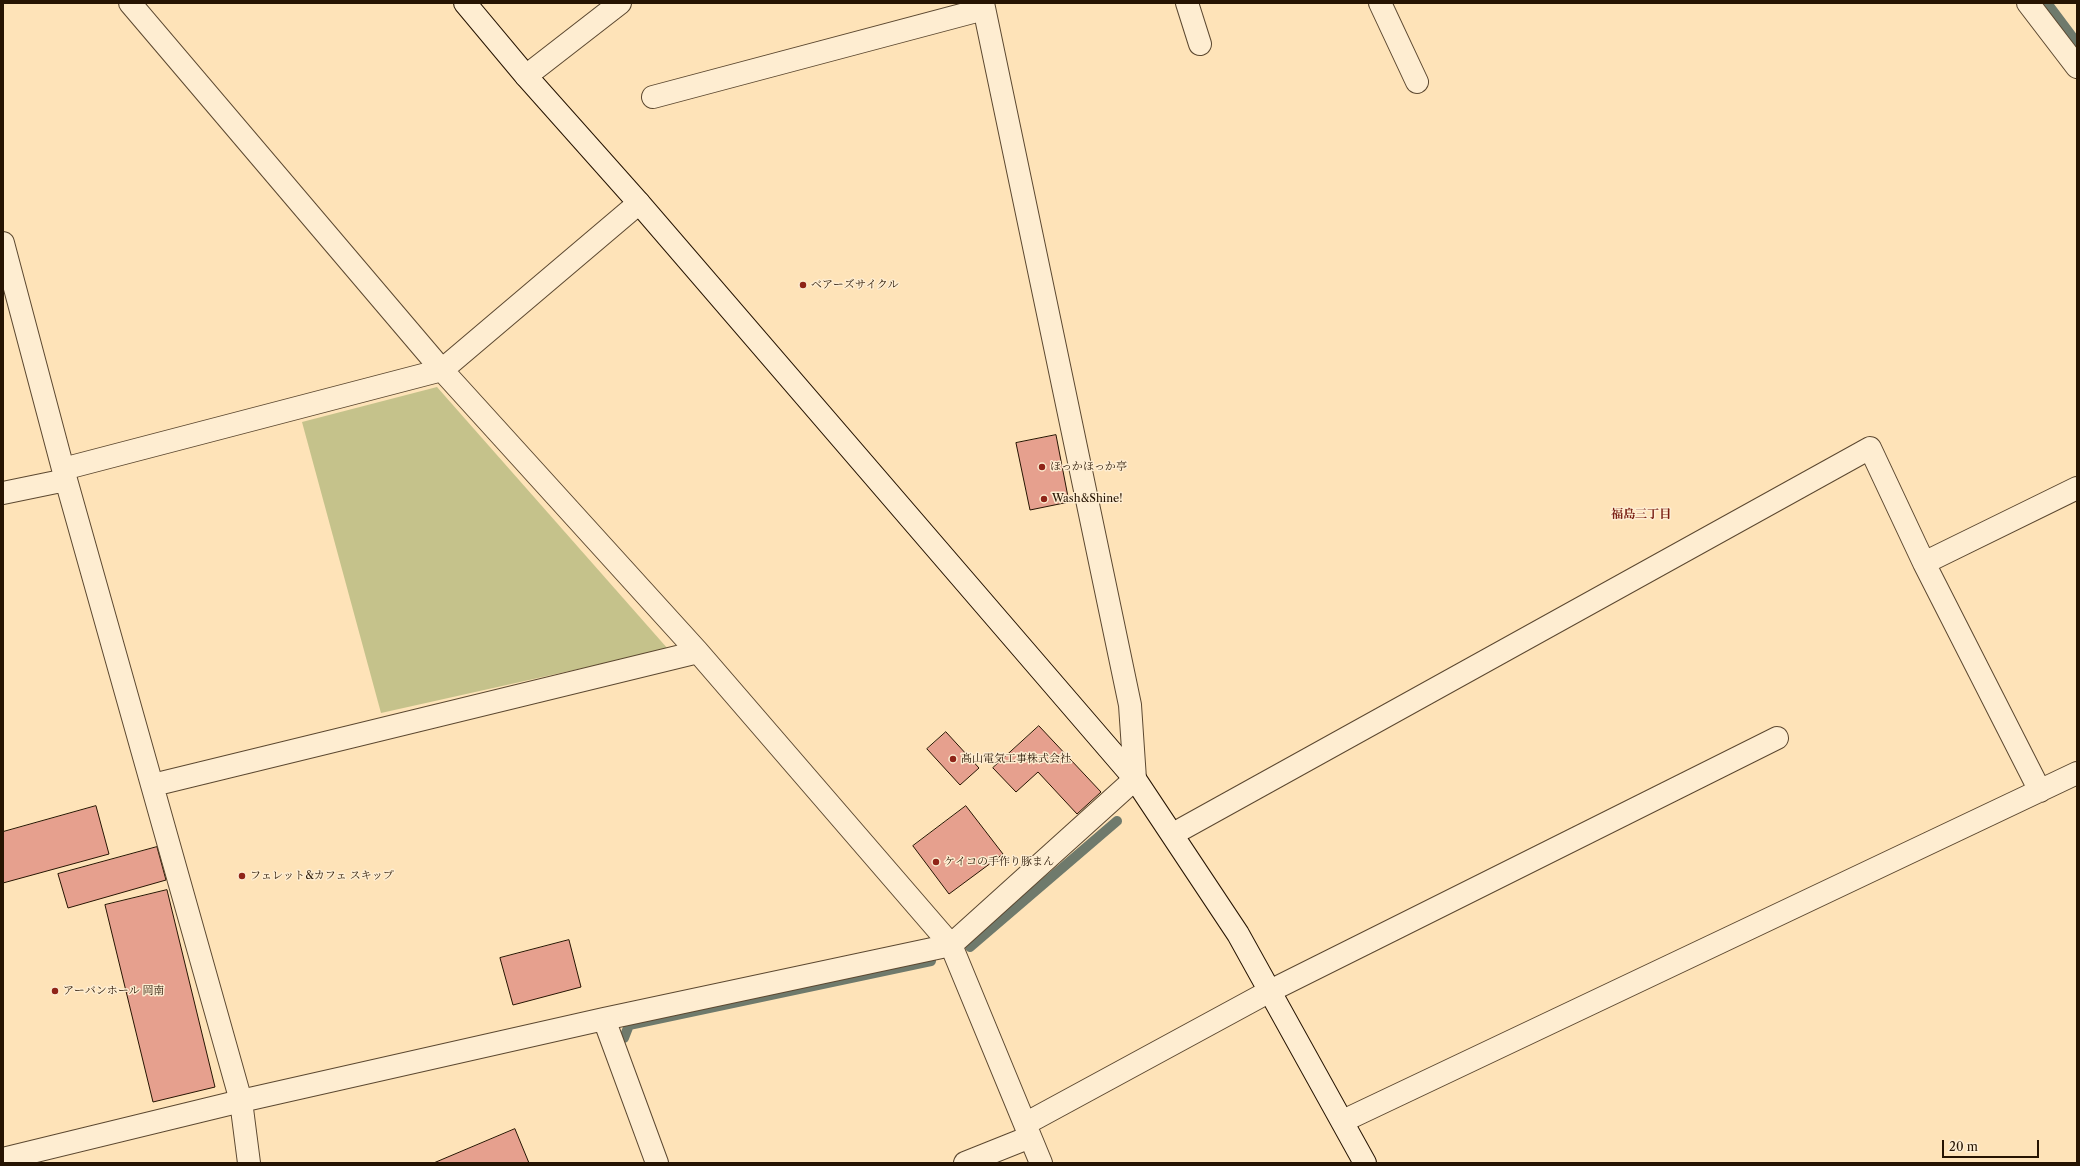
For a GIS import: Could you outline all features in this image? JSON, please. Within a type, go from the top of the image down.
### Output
[{"type":"street","points":[[130,3],[442,370],[698,652],[951,945],[1041,1163]]},
{"type":"street","points":[[465,3],[526,76],[639,203],[1135,779],[1173,834],[1238,934],[1343,1121],[1364,1163]]},
{"type":"street","points":[[526,76],[620,3]]},
{"type":"street","points":[[1187,3],[1200,44]]},
{"type":"street","points":[[1380,3],[1416,82]]},
{"type":"street","points":[[2028,3],[2077,67]]},
{"type":"street","points":[[653,97],[984,6],[1130,705],[1135,779]]},
{"type":"street","points":[[3,494],[65,474],[442,370],[639,203]]},
{"type":"street","points":[[3,243],[65,474],[241,1101],[249,1163]]},
{"type":"street","points":[[1173,834],[1870,448],[1924,563],[2040,791]]},
{"type":"street","points":[[1924,563],[2077,488]]},
{"type":"street","points":[[152,785],[698,652]]},
{"type":"street","points":[[964,1163],[1027,1131],[1270,991],[1777,738]]},
{"type":"street","points":[[1343,1121],[2077,773]]},
{"type":"street","points":[[3,1159],[241,1101],[604,1019],[951,945],[1135,779]]},
{"type":"street","points":[[604,1019],[657,1163]]},
{"type":"shaded area","points":[[437,387],[668,649],[381,713],[302,422]]},
{"type":"building","points":[[1056,435],[1069,502],[1030,510],[1016,443]]},
{"type":"building","points":[[1039,726],[1101,792],[1077,814],[1038,772],[1016,792],[993,768]]},
{"type":"building","name":"髙山電気工事株式会社","points":[[946,732],[979,768],[960,785],[927,749]]},
{"type":"building","points":[[96,806],[109,854],[3,883],[3,832]]},
{"type":"building","points":[[966,806],[1003,854],[949,894],[913,846]]},
{"type":"building","points":[[157,847],[166,880],[68,908],[58,874]]},
{"type":"building","points":[[167,890],[215,1087],[153,1102],[105,905]]},
{"type":"building","points":[[569,940],[581,987],[513,1005],[500,958]]},
{"type":"building","points":[[515,1129],[529,1163],[434,1163]]},
{"type":"waterway","points":[[2047,3],[2077,43]]},
{"type":"waterway","points":[[970,947],[1117,821]]},
{"type":"waterway","points":[[624,1038],[629,1025],[931,961]]},
{"type":"place","name":"ベアーズサイクル","points":[[803,285]]},
{"type":"place","name":"ほっかほっか亭","points":[[1042,467]]},
{"type":"place","name":"Wash&Shine!","points":[[1044,499]]},
{"type":"place","name":"髙山電気工事株式会社","points":[[953,759]]},
{"type":"place","name":"ケイコの手作り豚まん","points":[[936,862]]},
{"type":"place","name":"フェレット&カフェ スキップ","points":[[242,876]]},
{"type":"place","name":"アーバンホール 岡南","points":[[55,991]]},
{"type":"district","name":"福島三丁目","points":[[1641,515]]}]
